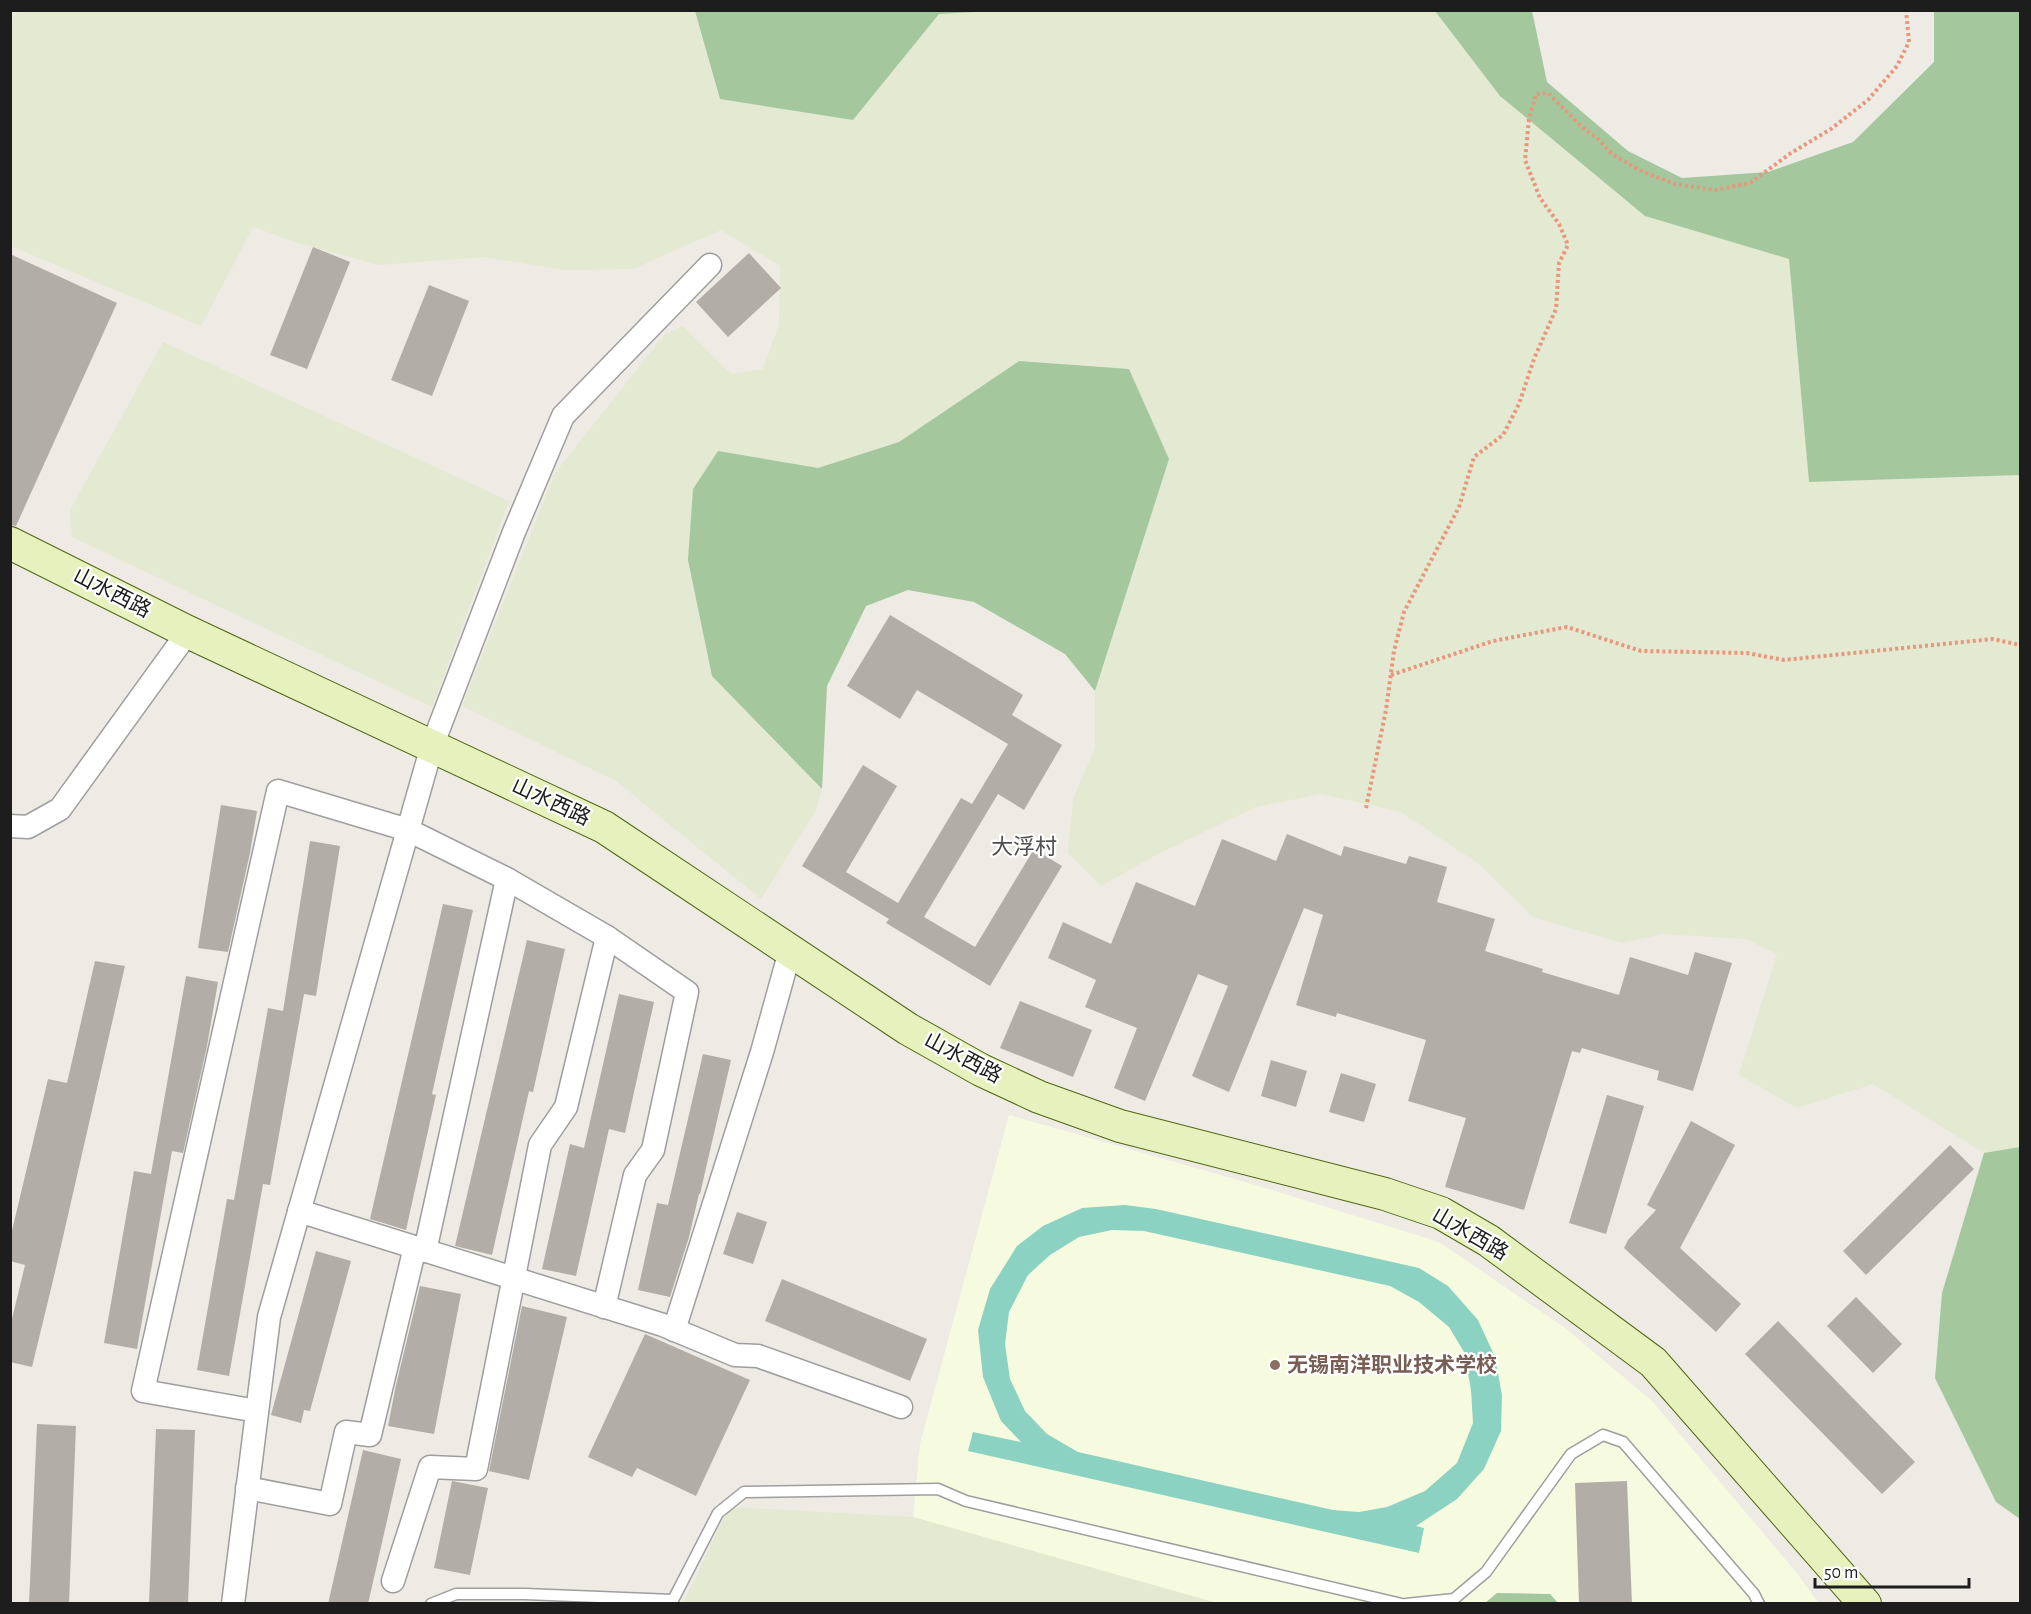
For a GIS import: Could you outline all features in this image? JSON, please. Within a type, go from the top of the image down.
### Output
[{"type":"street","points":[[233,1604],[269,1317],[432,746],[514,532],[563,416],[710,265]]},
{"type":"street","name":"山水西路","points":[[10,543],[189,632],[604,827],[908,1029],[981,1070],[1039,1097],[1120,1126],[1385,1194],[1441,1213],[1489,1241],[1653,1362],[1865,1604]]},
{"type":"street","points":[[10,826],[28,827],[60,808],[189,632]]},
{"type":"street","points":[[257,1411],[143,1391],[278,791],[408,830],[507,879],[607,937],[687,992],[653,1150],[636,1175],[604,1307]]},
{"type":"street","points":[[247,1488],[330,1504],[346,1432],[370,1435],[420,1249],[507,879]]},
{"type":"street","points":[[393,1581],[430,1467],[476,1469],[540,1145],[566,1107],[607,937]]},
{"type":"street","points":[[674,1330],[762,1052],[790,951]]},
{"type":"street","points":[[299,1211],[674,1330],[735,1355],[758,1356],[901,1407]]},
{"type":"lane","points":[[431,1604],[456,1594],[525,1594],[673,1600],[718,1513],[744,1492],[938,1488],[966,1501],[1404,1604],[1454,1599],[1486,1572],[1571,1454],[1603,1435],[1623,1442],[1754,1594],[1760,1604]]},
{"type":"path","points":[[1366,808],[1386,710],[1394,651],[1404,612],[1459,507],[1474,457],[1503,435],[1519,404],[1534,359],[1556,309],[1559,263],[1568,245],[1559,224],[1540,198],[1525,160],[1528,119],[1536,94],[1548,93],[1612,154],[1641,171],[1675,184],[1716,190],[1750,183],[1791,153],[1831,129],[1868,100],[1897,66],[1909,42],[1906,10]]},
{"type":"path","points":[[1391,675],[1493,641],[1567,627],[1641,651],[1747,653],[1784,660],[1993,639],[2020,645]]},
{"type":"shaded area","points":[[19,10],[695,11],[720,99],[853,120],[939,14],[993,10],[1435,11],[1500,96],[1645,216],[1789,259],[1809,482],[2020,475],[2020,1147],[1984,1153],[1873,1084],[1797,1108],[1739,1075],[1777,954],[1746,939],[1663,934],[1622,943],[1533,917],[1479,864],[1401,812],[1321,794],[1256,807],[1160,853],[1101,886],[1068,853],[1073,799],[1095,748],[1095,691],[1019,361],[899,442],[818,468],[718,451],[712,676],[822,789],[816,810],[761,899],[616,781],[462,706],[555,473],[664,335],[683,326],[731,374],[763,369],[779,324],[780,266],[721,230],[633,269],[565,270],[484,257],[379,265],[295,242],[253,227],[201,326],[11,246],[10,21]]},
{"type":"shaded area","points":[[163,342],[509,501],[432,707],[72,537],[70,510]]},
{"type":"shaded area","name":"无锡南洋职业技术学校","points":[[1009,1115],[1252,1184],[1439,1242],[1565,1328],[1652,1401],[1795,1571],[1819,1603],[1558,1604],[1550,1594],[1498,1593],[1485,1604],[1217,1603],[913,1517],[920,1444]]},
{"type":"shaded area","points":[[1125,1205],[1156,1209],[1419,1268],[1448,1286],[1478,1320],[1495,1357],[1502,1395],[1501,1431],[1484,1469],[1457,1499],[1416,1526],[1424,1528],[1419,1553],[968,1451],[973,1432],[1021,1442],[1001,1421],[983,1377],[978,1330],[990,1289],[1017,1246],[1043,1226],[1082,1208]],"holes":[[[1112,1230],[1144,1231],[1390,1286],[1419,1302],[1449,1327],[1464,1352],[1471,1390],[1473,1423],[1457,1463],[1425,1491],[1387,1507],[1359,1512],[1333,1510],[1078,1452],[1047,1434],[1025,1411],[1010,1379],[1005,1344],[1009,1312],[1028,1275],[1050,1255],[1079,1237]]]},
{"type":"shaded area","points":[[729,1507],[913,1517],[1217,1603],[683,1604]]},
{"type":"green space","points":[[695,10],[993,11],[939,14],[853,120],[720,99]]},
{"type":"green space","points":[[1435,11],[1532,11],[1547,82],[1628,151],[1682,178],[1768,172],[1853,142],[1934,62],[1934,11],[2020,11],[2020,475],[1809,482],[1789,259],[1645,216],[1500,96]]},
{"type":"green space","points":[[1019,361],[1129,369],[1169,459],[1095,691],[1065,654],[974,602],[908,590],[866,606],[827,686],[822,789],[712,676],[688,560],[693,489],[718,451],[818,468],[899,442]]},
{"type":"green space","points":[[2020,1147],[2020,1519],[1996,1502],[1935,1378],[1942,1293],[1984,1153]]},
{"type":"green space","points":[[1497,1593],[1550,1594],[1558,1603],[1485,1603]]},
{"type":"building","points":[[313,247],[350,262],[307,369],[270,355]]},
{"type":"building","points":[[749,253],[781,288],[728,337],[696,302]]},
{"type":"building","points":[[10,254],[117,303],[16,526],[10,525]]},
{"type":"building","points":[[429,285],[469,301],[432,396],[391,380]]},
{"type":"building","points":[[890,615],[1023,695],[1012,715],[1062,745],[1024,810],[998,794],[924,917],[975,947],[1034,849],[1062,866],[990,986],[886,923],[889,919],[802,866],[863,765],[897,786],[846,872],[898,903],[961,798],[972,804],[1008,744],[917,690],[900,719],[847,686]]},
{"type":"building","points":[[221,805],[257,811],[228,952],[198,948]]},
{"type":"building","points":[[1287,834],[1341,856],[1344,846],[1406,864],[1409,856],[1447,867],[1437,902],[1495,919],[1485,951],[1543,969],[1542,972],[1619,995],[1630,957],[1688,975],[1695,952],[1732,963],[1693,1091],[1657,1080],[1659,1071],[1582,1048],[1580,1053],[1572,1051],[1524,1210],[1445,1187],[1466,1118],[1408,1101],[1426,1040],[1337,1013],[1336,1017],[1296,1005],[1323,915],[1304,908],[1229,1092],[1192,1076],[1228,986],[1198,974],[1145,1101],[1114,1088],[1137,1028],[1085,1007],[1096,980],[1048,958],[1063,922],[1111,944],[1136,882],[1195,906],[1222,839],[1276,861]]},
{"type":"building","points":[[310,841],[340,846],[316,996],[304,994],[270,1185],[263,1184],[229,1376],[197,1370],[227,1199],[234,1200],[268,1008],[283,1011]]},
{"type":"building","points":[[443,904],[473,910],[432,1094],[436,1095],[406,1230],[370,1219]]},
{"type":"building","points":[[527,940],[565,949],[533,1092],[529,1091],[492,1255],[455,1246]]},
{"type":"building","points":[[95,961],[125,966],[32,1367],[10,1362],[10,1327],[25,1265],[10,1261],[10,1239],[48,1079],[67,1083]]},
{"type":"building","points":[[186,976],[218,982],[207,1046],[183,1153],[172,1151],[137,1349],[104,1343],[134,1171],[151,1174]]},
{"type":"building","points":[[619,994],[654,1002],[625,1133],[609,1129],[576,1276],[542,1269],[570,1144],[584,1148]]},
{"type":"building","points":[[1020,1001],[1092,1030],[1073,1077],[1000,1048]]},
{"type":"building","points":[[703,1054],[731,1060],[689,1237],[670,1297],[638,1290],[657,1203],[668,1205]]},
{"type":"building","points":[[1271,1060],[1307,1071],[1296,1107],[1261,1096]]},
{"type":"building","points":[[1341,1073],[1376,1084],[1364,1122],[1329,1112]]},
{"type":"building","points":[[1607,1095],[1644,1106],[1606,1234],[1569,1223]]},
{"type":"building","points":[[1691,1121],[1735,1145],[1680,1248],[1741,1304],[1716,1332],[1624,1248],[1628,1240],[1656,1210],[1647,1205]]},
{"type":"building","points":[[1950,1145],[1974,1169],[1866,1275],[1843,1251]]},
{"type":"building","points":[[737,1212],[767,1222],[753,1264],[723,1254]]},
{"type":"building","points":[[316,1251],[351,1261],[310,1411],[304,1410],[301,1423],[271,1415]]},
{"type":"building","points":[[782,1279],[927,1339],[910,1381],[765,1321]]},
{"type":"building","points":[[420,1286],[461,1294],[434,1434],[388,1426]]},
{"type":"building","points":[[1856,1297],[1902,1344],[1873,1373],[1827,1326]]},
{"type":"building","points":[[522,1306],[567,1317],[529,1480],[489,1471]]},
{"type":"building","points":[[1778,1321],[1915,1462],[1882,1494],[1745,1354]]},
{"type":"building","points":[[645,1334],[750,1380],[696,1496],[637,1468],[632,1477],[588,1457]]},
{"type":"building","points":[[37,1424],[76,1426],[69,1604],[29,1604]]},
{"type":"building","points":[[156,1429],[195,1430],[188,1604],[149,1604]]},
{"type":"building","points":[[363,1450],[401,1459],[368,1604],[328,1604]]},
{"type":"building","points":[[452,1481],[488,1488],[470,1575],[434,1568]]},
{"type":"building","points":[[1627,1481],[1632,1604],[1579,1604],[1575,1483]]},
{"type":"place","name":"无锡南洋职业技术学校","points":[[1275,1365]]},
{"type":"district","name":"大浮村","points":[[1024,847]]}]
